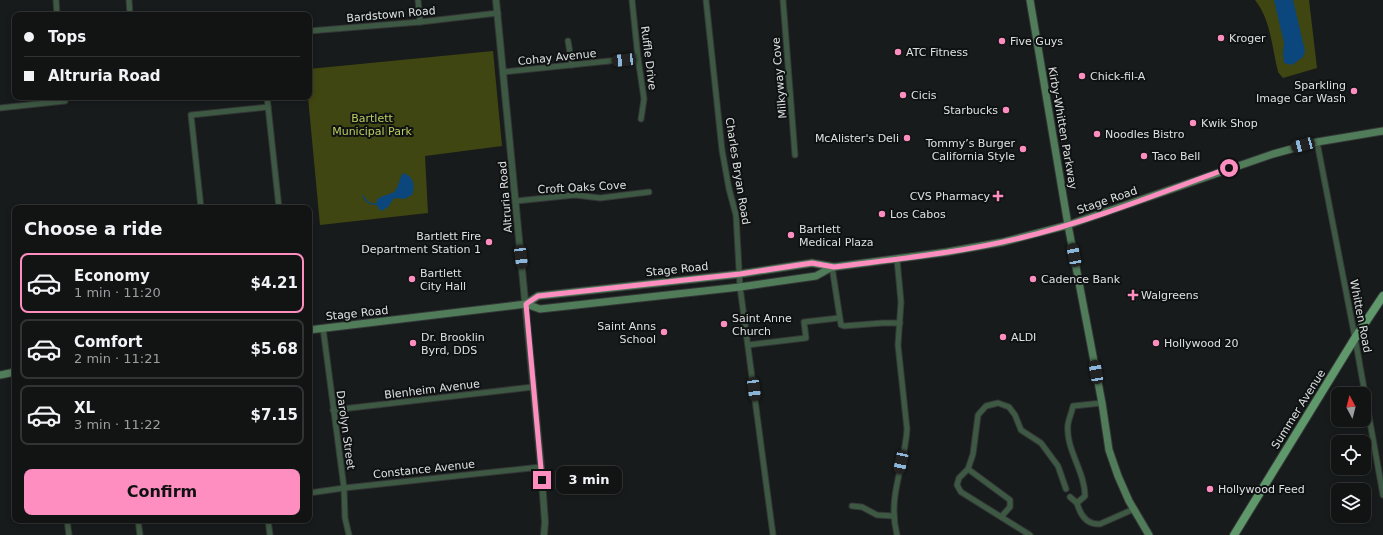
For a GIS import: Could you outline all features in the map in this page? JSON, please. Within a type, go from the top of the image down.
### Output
[{"type":"main road","name":"Kirby-Whitten Parkway","points":[[1030,0],[1068,225],[1102,403],[1109,450],[1118,476],[1149,535]]},
{"type":"main road","name":"Stage Road","points":[[526,304],[538,296],[740,274],[812,263],[832,267],[996,244],[1068,225],[1244,163],[1317,142],[1383,131]]},
{"type":"main road","name":"Stage Road","points":[[312,330],[526,304],[540,309],[740,287],[816,276],[832,267]]},
{"type":"main road","points":[[637,285],[639,298]]},
{"type":"main road","name":"Summer Avenue","points":[[1234,535],[1355,338],[1383,296]]},
{"type":"main road","points":[[0,375],[12,373]]},
{"type":"street","points":[[56,0],[57,12]]},
{"type":"street","points":[[129,0],[130,12]]},
{"type":"street","points":[[418,0],[420,22]]},
{"type":"street","name":"Altruria Road","points":[[496,0],[541,467],[545,522],[544,535]]},
{"type":"street","name":"Ruffle Drive","points":[[632,0],[644,99],[641,119]]},
{"type":"street","name":"Charles Bryan Road","points":[[706,0],[722,150],[729,189],[736,214],[740,287],[773,535]]},
{"type":"street","name":"Milkyway Cove","points":[[783,0],[795,155]]},
{"type":"street","name":"Bardstown Road","points":[[312,31],[498,14]]},
{"type":"street","points":[[568,41],[572,65]]},
{"type":"street","name":"Cohay Avenue","points":[[503,72],[638,58]]},
{"type":"street","points":[[0,108],[57,100]]},
{"type":"street","points":[[267,100],[279,205]]},
{"type":"street","points":[[201,205],[191,115],[268,107]]},
{"type":"street","name":"Whitten Road","points":[[1317,142],[1355,338],[1383,495]]},
{"type":"street","name":"Croft Oaks Cove","points":[[516,201],[575,195],[600,198],[649,192]]},
{"type":"street","points":[[897,259],[901,302],[898,336],[899,355],[907,429],[906,441],[894,497],[893,516],[897,535]]},
{"type":"street","points":[[832,267],[841,325],[900,323]]},
{"type":"street","points":[[748,345],[806,338],[804,322],[840,318]]},
{"type":"street","name":"Darolyn Street","points":[[323,328],[344,488],[345,518],[350,535]]},
{"type":"street","name":"Blenheim Avenue","points":[[333,410],[533,387]]},
{"type":"street","points":[[1030,535],[961,492],[958,485],[959,478],[968,469],[973,454],[978,415],[986,406],[998,403],[1009,406],[1015,415],[1021,430],[1041,443],[1058,466],[1066,489]]},
{"type":"street","points":[[1077,503],[1085,496],[1085,487],[1070,442],[1068,424],[1073,406],[1102,403]]},
{"type":"street","name":"Constance Avenue","points":[[312,493],[541,467]]},
{"type":"street","points":[[968,469],[1010,500],[1010,507],[1002,517]]},
{"type":"street","points":[[1070,497],[1077,503],[1080,513],[1088,522],[1094,524],[1100,524],[1134,509]]},
{"type":"street","points":[[852,506],[862,507],[878,515],[893,516]]},
{"type":"street","points":[[67,523],[69,535]]},
{"type":"street","points":[[138,523],[140,535]]},
{"type":"street","points":[[268,523],[270,535]]},
{"type":"green space","points":[[1255,0],[1309,0],[1317,68],[1283,78],[1278,72],[1268,25]]},
{"type":"green space","name":"Bartlett Municipal Park","points":[[493,51],[502,146],[425,156],[428,213],[320,225],[308,100],[312,100],[312,69]]},
{"type":"water","points":[[1274,0],[1293,0],[1305,51],[1303,57],[1292,65],[1284,63],[1284,43]]},
{"type":"water","points":[[403,173],[409,176],[413,181],[414,188],[412,195],[404,199],[393,199],[389,206],[382,211],[379,209],[377,201],[379,198],[395,191]]},
{"type":"waterway","points":[[363,196],[368,203],[377,204]]},
{"type":"place","name":"Kroger","points":[[1221,38]]},
{"type":"place","name":"Five Guys","points":[[1002,41]]},
{"type":"place","name":"ATC Fitness","points":[[898,52]]},
{"type":"place","name":"Chick-fil-A","points":[[1082,76]]},
{"type":"place","name":"Sparkling Image Car Wash","points":[[1354,91]]},
{"type":"place","name":"Cicis","points":[[903,95]]},
{"type":"place","name":"Starbucks","points":[[1006,110]]},
{"type":"place","name":"Kwik Shop","points":[[1193,123]]},
{"type":"place","name":"Noodles Bistro","points":[[1097,134]]},
{"type":"place","name":"McAlister's Deli","points":[[907,138]]},
{"type":"place","name":"Tommy’s Burger California Style","points":[[1023,149]]},
{"type":"place","name":"Taco Bell","points":[[1144,156]]},
{"type":"place","name":"CVS Pharmacy","points":[[998,196]]},
{"type":"place","name":"Los Cabos","points":[[882,214]]},
{"type":"place","name":"Bartlett Medical Plaza","points":[[791,235]]},
{"type":"place","name":"Bartlett Fire Department Station 1","points":[[489,242]]},
{"type":"place","name":"Bartlett City Hall","points":[[412,279]]},
{"type":"place","name":"Cadence Bank","points":[[1033,279]]},
{"type":"place","name":"Walgreens","points":[[1133,295]]},
{"type":"place","name":"Saint Anne Church","points":[[724,324]]},
{"type":"place","name":"Saint Anns School","points":[[664,332]]},
{"type":"place","name":"ALDI","points":[[1003,337]]},
{"type":"place","name":"Dr. Brooklin Byrd, DDS","points":[[413,343]]},
{"type":"place","name":"Hollywood 20","points":[[1156,343]]},
{"type":"place","name":"Hollywood Feed","points":[[1210,489]]},
{"type":"route","points":[[542,480],[526,304],[538,296],[740,274],[812,263],[834,267],[977,247],[1019,239],[1068,225],[1229,168]]}]
